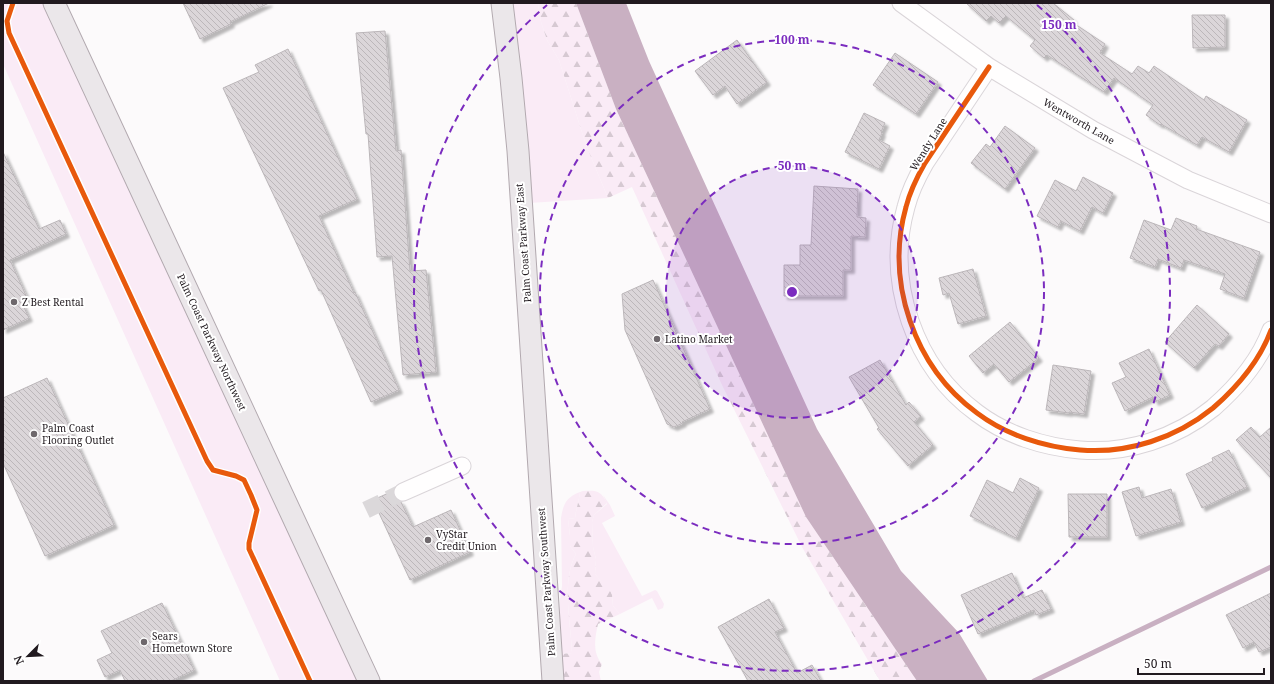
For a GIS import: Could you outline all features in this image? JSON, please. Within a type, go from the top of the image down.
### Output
[{"type":"main road","name":"Palm Coast Parkway Northwest","points":[[54,3],[369,681]]},
{"type":"main road","name":"Palm Coast Parkway East","points":[[502,3],[518,151],[539,483]]},
{"type":"main road","name":"Palm Coast Parkway Southwest","points":[[539,483],[553,681]]},
{"type":"street","name":"Wentworth Lane","points":[[901,3],[989,67],[1093,130],[1188,180],[1271,214]]},
{"type":"street","name":"Wendy Lane","points":[[989,67],[917,177],[906,206],[900,243],[900,276],[908,316],[924,354],[934,369],[962,401],[978,414],[994,424],[1029,440],[1062,448],[1091,451],[1131,447],[1156,440],[1180,430],[1223,400],[1253,363],[1265,344],[1271,330]]},
{"type":"street","points":[[402,492],[462,466]]},
{"type":"green space","points":[[3,3],[44,3],[359,681],[280,681],[3,64]]},
{"type":"green space","points":[[510,3],[538,3],[541,22],[547,40],[559,60],[586,145],[608,198],[529,203]]},
{"type":"green space","points":[[538,3],[576,3],[616,109],[806,517],[917,681],[880,681],[802,547],[722,385],[632,187],[608,198],[586,145],[559,60],[547,40],[541,22]]},
{"type":"green space","points":[[580,492],[575,518],[568,519],[570,546],[576,554],[571,565],[568,589],[572,653],[561,654],[559,632],[562,586],[561,518],[563,509],[568,499]]},
{"type":"green space","points":[[580,492],[598,492],[603,496],[607,503],[594,515],[592,522],[593,547],[596,559],[595,574],[601,581],[608,585],[612,595],[613,606],[620,614],[598,624],[595,645],[597,655],[602,664],[599,672],[601,681],[563,681],[561,654],[572,653],[568,589],[571,565],[576,554],[570,546],[568,519],[575,518]]},
{"type":"green space","points":[[603,495],[615,516],[602,523],[642,596],[655,590],[657,591],[664,604],[663,608],[658,610],[652,598],[620,614],[613,606],[612,595],[595,574],[596,559],[593,547],[592,522],[594,515],[607,504]]},
{"type":"shaded area","points":[[576,3],[626,3],[649,61],[817,429],[901,571],[959,633],[988,681],[917,681],[806,517],[616,109]]},
{"type":"building","points":[[183,3],[269,3],[200,39]]},
{"type":"building","points":[[966,3],[1053,3],[1074,20],[1072,22],[1105,44],[1100,53],[1132,74],[1138,66],[1149,73],[1154,66],[1204,100],[1206,96],[1247,120],[1229,152],[1202,137],[1197,145],[1161,124],[1160,125],[1146,115],[1153,105],[1114,78],[1104,92],[1047,55],[1044,58],[1030,46],[1035,40],[1006,16],[999,23],[991,16],[986,21]]},
{"type":"building","points":[[1192,15],[1225,15],[1225,47],[1193,48]]},
{"type":"building","points":[[385,31],[396,151],[401,150],[410,271],[426,270],[436,372],[403,375],[392,256],[377,257],[368,134],[366,134],[356,33]]},
{"type":"building","points":[[737,40],[767,82],[737,104],[725,86],[713,95],[695,71]]},
{"type":"building","points":[[288,49],[357,199],[319,216],[399,390],[371,402],[321,290],[319,291],[223,88],[259,72],[255,65]]},
{"type":"building","points":[[895,53],[938,82],[916,114],[873,85]]},
{"type":"building","points":[[864,113],[885,123],[879,140],[890,146],[879,169],[845,152]]},
{"type":"building","points":[[1005,126],[1035,148],[1005,189],[971,163],[986,144],[990,147]]},
{"type":"building","points":[[3,152],[39,229],[60,220],[66,234],[10,260],[28,300],[22,303],[29,318],[3,330]]},
{"type":"building","points":[[1083,177],[1113,193],[1103,213],[1092,207],[1080,231],[1061,221],[1058,227],[1037,216],[1055,180],[1076,191]]},
{"type":"building","points":[[814,186],[858,189],[857,217],[866,218],[865,237],[851,236],[851,270],[843,270],[843,296],[784,296],[784,265],[800,265],[800,245],[811,245]]},
{"type":"building","points":[[1176,218],[1197,226],[1196,229],[1260,252],[1244,298],[1220,289],[1225,274],[1184,260],[1181,268],[1158,259],[1155,267],[1130,258],[1144,220],[1171,230]]},
{"type":"building","points":[[973,269],[986,316],[958,324],[949,293],[943,295],[939,278]]},
{"type":"building","points":[[653,280],[710,409],[674,427],[667,424],[625,330],[622,294]]},
{"type":"building","points":[[1197,305],[1229,334],[1219,346],[1215,344],[1194,368],[1165,342]]},
{"type":"building","points":[[1010,322],[1039,358],[1009,382],[994,364],[983,373],[969,356]]},
{"type":"building","points":[[1149,349],[1170,395],[1155,402],[1153,397],[1125,411],[1112,383],[1126,377],[1119,363]]},
{"type":"building","points":[[880,360],[906,405],[909,402],[921,416],[914,422],[933,445],[908,466],[877,429],[879,428],[849,377]]},
{"type":"building","points":[[1053,365],[1091,371],[1084,414],[1046,410]]},
{"type":"building","points":[[47,378],[114,525],[45,556],[3,463],[3,398]]},
{"type":"building","points":[[1251,427],[1260,437],[1271,427],[1271,478],[1236,440]]},
{"type":"building","points":[[1229,450],[1247,487],[1202,508],[1186,474],[1213,461],[1212,458]]},
{"type":"building","points":[[1020,478],[1039,488],[1016,538],[970,516],[987,480],[1013,493]]},
{"type":"building","points":[[1139,487],[1142,498],[1171,489],[1181,522],[1136,536],[1122,492]]},
{"type":"building","name":"VyStar Credit Union","points":[[393,491],[394,496],[401,502],[413,527],[451,510],[470,552],[410,580],[373,500]]},
{"type":"building","points":[[1068,494],[1107,494],[1107,537],[1069,537]]},
{"type":"building","points":[[1012,573],[1023,598],[1042,590],[1051,609],[1036,615],[1034,610],[978,634],[961,595]]},
{"type":"building","points":[[1271,593],[1271,647],[1259,652],[1254,642],[1243,648],[1226,615]]},
{"type":"building","points":[[769,599],[784,628],[775,632],[797,673],[812,665],[821,681],[748,681],[718,627]]},
{"type":"building","name":"Sears Hometown Store","points":[[162,603],[194,670],[171,681],[125,681],[120,670],[105,677],[97,660],[112,653],[101,631]]},
{"type":"waterway","points":[[1034,681],[1271,567]]},
{"type":"tunnel","points":[[366,510],[403,492]]},
{"type":"cycle path","points":[[13,3],[7,21],[9,33],[207,461],[213,470],[236,476],[244,480],[251,495],[257,510],[249,543],[249,549],[310,681]]},
{"type":"cycle path","points":[[989,67],[919,174],[906,207],[900,235],[899,264],[903,293],[910,321],[921,347],[936,372],[955,394],[988,421],[1013,434],[1039,443],[1080,450],[1098,451],[1133,446],[1151,442],[1167,436],[1199,419],[1213,408],[1231,391],[1247,372],[1261,352],[1271,330]]},
{"type":"place","name":"Z Best Rental","points":[[14,302]]},
{"type":"place","name":"Latino Market","points":[[657,339]]},
{"type":"place","name":"Palm Coast Flooring Outlet","points":[[34,434]]},
{"type":"place","name":"VyStar Credit Union","points":[[428,540]]},
{"type":"place","name":"Sears Hometown Store","points":[[144,642]]}]
